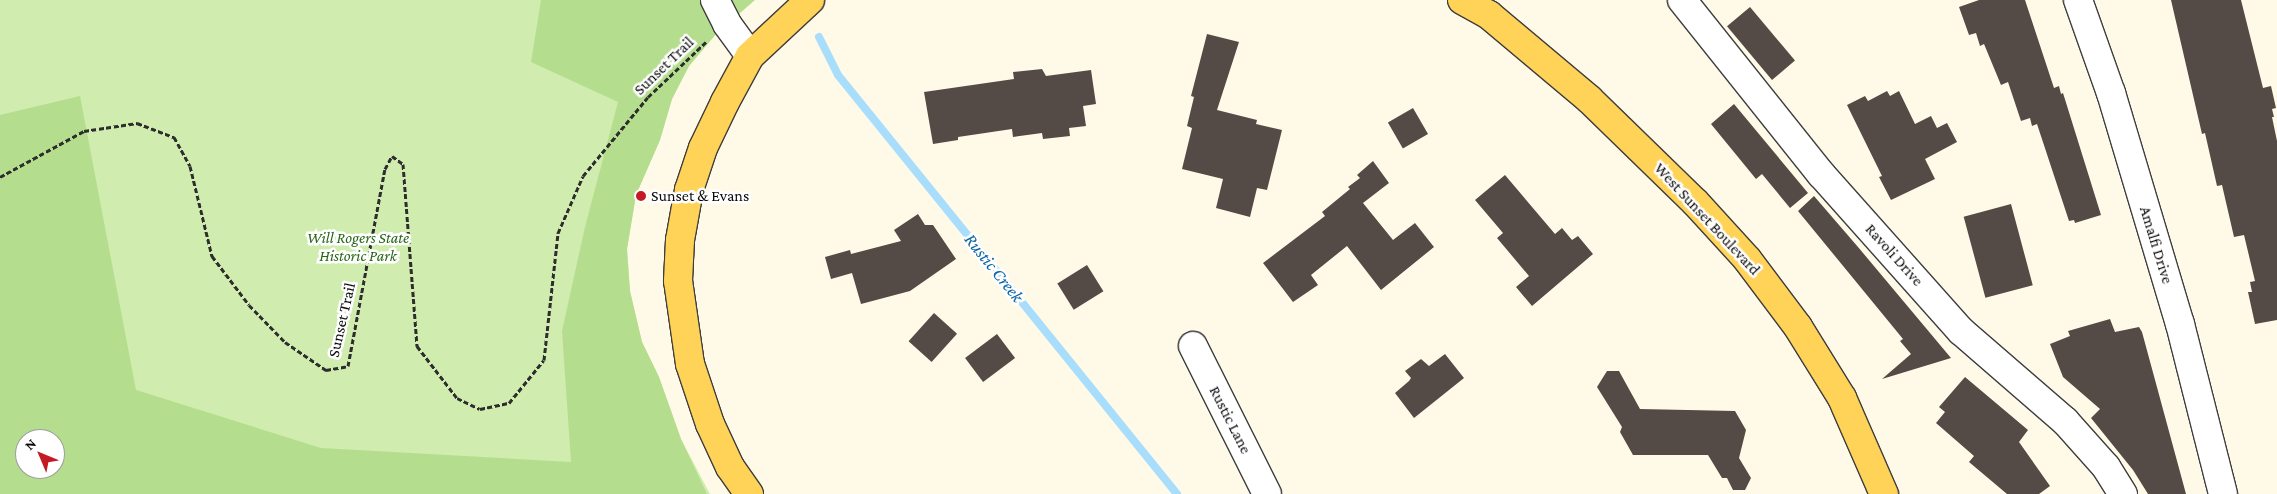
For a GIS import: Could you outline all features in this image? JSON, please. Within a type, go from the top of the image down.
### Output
[{"type":"main road","points":[[749,494],[730,467],[710,424],[690,364],[678,281],[680,240],[689,190],[703,148],[750,56],[810,0]]},
{"type":"main road","name":"West Sunset Boulevard","points":[[1462,0],[1489,15],[1589,99],[1695,202],[1747,259],[1798,327],[1842,398],[1884,494]]},
{"type":"street","points":[[715,0],[727,24],[750,56]]},
{"type":"street","name":"Ravoli Drive","points":[[1682,0],[1821,174],[1955,324],[2065,421],[2106,467],[2123,494]]},
{"type":"street","name":"Amalfi Drive","points":[[2078,0],[2111,93],[2180,324],[2223,494]]},
{"type":"street","name":"Rustic Lane","points":[[1193,346],[1267,494]]},
{"type":"path","name":"Sunset Trail","points":[[0,177],[84,131],[137,123],[174,138],[190,166],[212,256],[249,305],[279,336],[326,370],[348,366],[385,169],[392,156],[403,164],[417,346],[457,398],[480,409],[509,403],[544,360],[558,233],[583,176],[648,97],[711,38]]},
{"type":"green space","name":"Will Rogers State Historic Park","points":[[0,0],[697,0],[716,34],[689,66],[672,99],[660,140],[636,195],[627,249],[630,291],[642,342],[659,377],[681,439],[710,494],[0,494]]},
{"type":"green space","points":[[541,0],[755,0],[716,34],[689,66],[672,99],[660,140],[636,195],[627,249],[630,291],[642,342],[659,377],[681,439],[707,494],[0,494],[0,115],[80,96],[136,390],[321,448],[571,462],[562,331],[585,227],[618,102],[531,62]]},
{"type":"building","points":[[1979,0],[2025,0],[2054,88],[2059,86],[2061,94],[2063,93],[2101,215],[2075,223],[2074,220],[2069,221],[2037,124],[2032,126],[2030,118],[2021,121],[2008,82],[2001,85],[1984,44],[1980,46],[1976,33],[1969,35],[1959,7]]},
{"type":"building","points":[[2171,0],[2241,0],[2263,88],[2271,86],[2276,108],[2272,109],[2274,117],[2272,117],[2277,141],[2277,320],[2255,324],[2248,292],[2252,292],[2250,282],[2255,281],[2244,235],[2234,237],[2222,185],[2217,186],[2205,133],[2202,134]]},
{"type":"building","points":[[1750,7],[1795,61],[1772,80],[1727,26]]},
{"type":"building","points":[[1207,34],[1239,42],[1217,110],[1257,120],[1256,124],[1282,130],[1267,190],[1257,188],[1250,217],[1216,208],[1223,179],[1182,169],[1192,128],[1187,126],[1194,97],[1191,96]]},
{"type":"building","points":[[1042,69],[1046,76],[1091,70],[1096,104],[1083,106],[1086,126],[1069,128],[1070,136],[1043,139],[1042,133],[1013,137],[1012,129],[958,137],[958,140],[933,144],[924,92],[1014,79],[1013,72]]},
{"type":"building","points":[[1887,91],[1890,96],[1899,91],[1915,124],[1931,116],[1937,128],[1947,123],[1957,142],[1925,159],[1935,179],[1891,200],[1879,177],[1882,176],[1847,105],[1865,96],[1868,101]]},
{"type":"building","points":[[1734,104],[1808,193],[1790,208],[1762,174],[1756,179],[1711,124]]},
{"type":"building","points":[[1413,108],[1428,134],[1403,148],[1388,122]]},
{"type":"building","points":[[1373,161],[1389,183],[1363,203],[1393,240],[1415,223],[1434,247],[1381,290],[1347,246],[1311,275],[1318,285],[1293,302],[1263,263],[1325,216],[1322,212],[1350,189],[1348,187],[1360,178],[1357,175]]},
{"type":"building","points":[[1505,175],[1555,234],[1562,228],[1572,240],[1578,236],[1593,254],[1532,306],[1516,287],[1529,276],[1497,238],[1503,233],[1475,200]]},
{"type":"building","points":[[1814,196],[1951,358],[1882,379],[1911,354],[1900,341],[1903,339],[1798,211]]},
{"type":"building","points":[[2011,204],[2033,285],[1985,298],[1964,217]]},
{"type":"building","points":[[918,214],[925,225],[933,225],[956,259],[910,291],[861,304],[852,273],[831,279],[825,257],[850,250],[851,254],[901,241],[894,230]]},
{"type":"building","points":[[1087,265],[1103,291],[1074,310],[1057,284]]},
{"type":"building","points":[[934,313],[957,334],[932,362],[909,341]]},
{"type":"building","points":[[2110,319],[2115,332],[2139,327],[2142,332],[2186,494],[2148,494],[2133,470],[2091,418],[2100,409],[2063,377],[2050,344],[2070,336],[2068,331]]},
{"type":"building","points":[[997,334],[1015,358],[983,382],[965,358]]},
{"type":"building","points":[[1445,354],[1464,378],[1414,418],[1395,393],[1411,378],[1405,371],[1421,359],[1429,366]]},
{"type":"building","points":[[1607,371],[1619,371],[1640,409],[1735,411],[1746,430],[1739,458],[1751,478],[1745,490],[1733,490],[1727,478],[1722,478],[1708,455],[1633,455],[1620,432],[1622,427],[1597,387]]},
{"type":"building","points":[[1965,377],[2028,430],[2019,442],[2050,486],[2039,494],[2007,494],[1969,462],[1974,456],[1936,423],[1945,412],[1939,407]]},
{"type":"waterway","name":"Rustic Creek","points":[[819,37],[838,75],[1177,494]]},
{"type":"place","name":"Sunset & Evans","points":[[641,196]]}]
